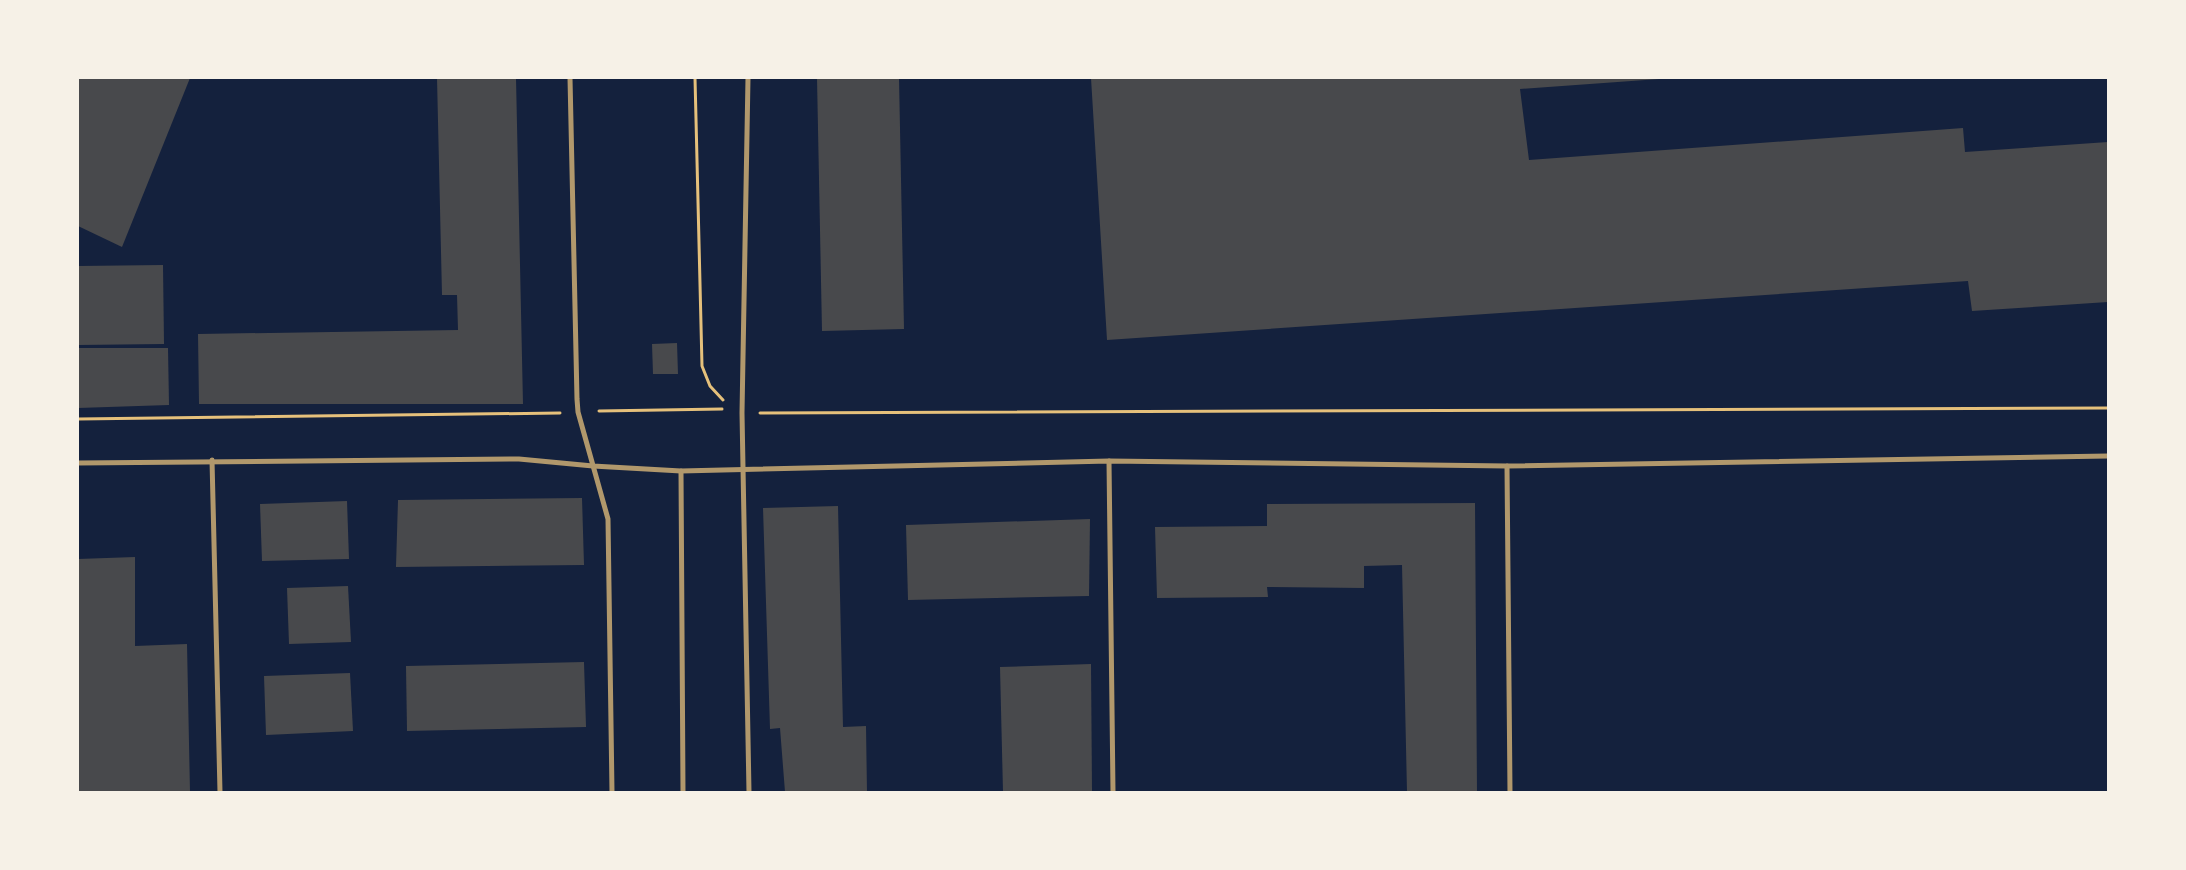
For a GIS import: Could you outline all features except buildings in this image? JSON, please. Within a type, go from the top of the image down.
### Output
[{"type":"street","points":[[570,78],[578,412],[608,519],[612,792]]},
{"type":"street","points":[[748,78],[742,413],[745,469],[749,792]]},
{"type":"street","points":[[78,463],[212,460],[520,459],[593,466],[681,470],[1109,461],[1507,466],[2108,456]]},
{"type":"street","points":[[212,460],[220,792]]},
{"type":"street","points":[[1109,461],[1113,792]]},
{"type":"street","points":[[1507,466],[1510,792]]},
{"type":"street","points":[[681,470],[683,792]]},
{"type":"path","points":[[695,78],[702,366],[705,376],[716,394],[742,413]]},
{"type":"path","points":[[78,419],[578,412],[715,408],[742,413],[2108,408]]}]
